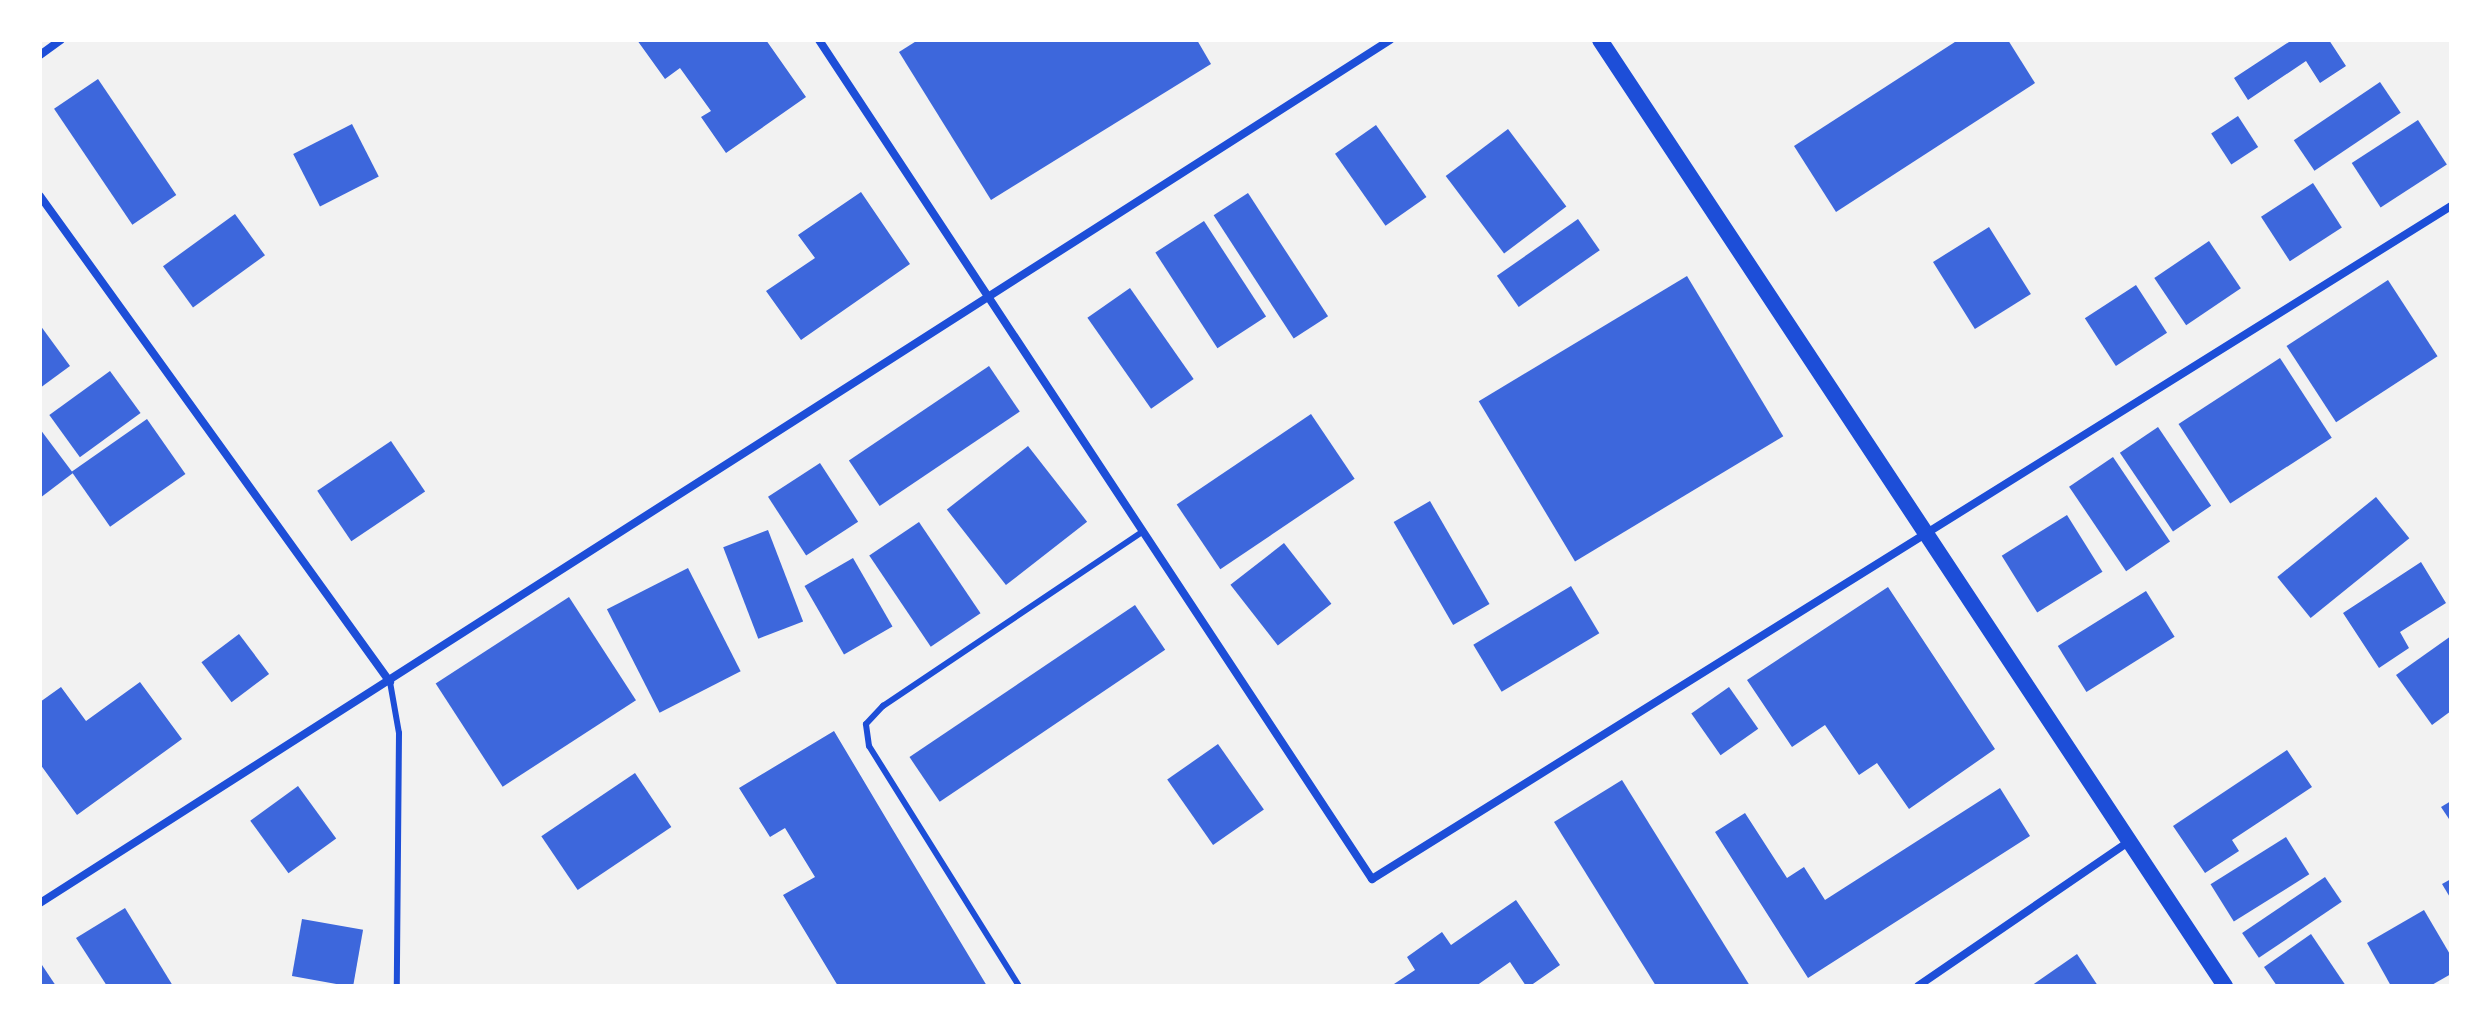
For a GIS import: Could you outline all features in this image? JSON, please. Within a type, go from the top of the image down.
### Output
[{"type":"main road","points":[[1600,40],[2225,986]]},
{"type":"street","points":[[40,55],[61,40]]},
{"type":"street","points":[[819,40],[1372,879],[2451,206]]},
{"type":"street","points":[[40,903],[1390,40]]},
{"type":"street","points":[[40,196],[390,682]]},
{"type":"street","points":[[1918,986],[2131,841]]},
{"type":"lane","points":[[1019,986],[869,746],[866,724],[883,706],[1143,531]]},
{"type":"lane","points":[[390,682],[399,733],[397,986]]},
{"type":"building","points":[[637,40],[766,40],[806,97],[726,153],[701,117],[711,111],[680,68],[665,79]]},
{"type":"building","points":[[918,40],[1197,40],[1211,64],[991,200],[899,52]]},
{"type":"building","points":[[1958,40],[2008,40],[2035,83],[1836,212],[1794,146]]},
{"type":"building","points":[[2292,40],[2329,40],[2346,66],[2320,83],[2306,61],[2248,100],[2234,78]]},
{"type":"building","points":[[98,79],[176,195],[132,225],[54,109]]},
{"type":"building","points":[[2380,82],[2401,113],[2314,171],[2294,140]]},
{"type":"building","points":[[2238,116],[2258,147],[2231,164],[2211,133]]},
{"type":"building","points":[[2418,120],[2447,164],[2381,207],[2352,163]]},
{"type":"building","points":[[352,124],[379,177],[320,207],[293,154]]},
{"type":"building","points":[[1376,125],[1426,197],[1386,226],[1335,154]]},
{"type":"building","points":[[1508,129],[1566,206],[1504,253],[1446,176]]},
{"type":"building","points":[[2313,183],[2342,227],[2290,261],[2261,217]]},
{"type":"building","points":[[861,192],[910,264],[801,340],[766,291],[815,258],[798,235]]},
{"type":"building","points":[[1248,193],[1328,316],[1294,339],[1214,215]]},
{"type":"building","points":[[235,214],[265,255],[193,308],[163,266]]},
{"type":"building","points":[[1578,219],[1600,250],[1519,307],[1497,276]]},
{"type":"building","points":[[1204,221],[1266,317],[1217,348],[1155,253]]},
{"type":"building","points":[[1989,227],[2031,294],[1975,329],[1933,262]]},
{"type":"building","points":[[2209,241],[2241,288],[2186,325],[2154,278]]},
{"type":"building","points":[[1687,276],[1783,436],[1575,561],[1479,401]]},
{"type":"building","points":[[2388,280],[2438,356],[2336,422],[2287,346]]},
{"type":"building","points":[[2136,285],[2167,333],[2116,366],[2085,318]]},
{"type":"building","points":[[1130,288],[1194,379],[1151,409],[1087,318]]},
{"type":"building","points":[[40,325],[70,366],[40,388]]},
{"type":"building","points":[[2280,358],[2332,438],[2230,504],[2179,424]]},
{"type":"building","points":[[989,366],[1020,412],[880,506],[849,461]]},
{"type":"building","points":[[110,371],[141,413],[80,457],[49,415]]},
{"type":"building","points":[[1311,414],[1355,479],[1220,569],[1177,505]]},
{"type":"building","points":[[147,419],[185,474],[110,527],[72,472]]},
{"type":"building","points":[[2158,427],[2211,506],[2173,531],[2120,453]]},
{"type":"building","points":[[40,429],[73,473],[40,498]]},
{"type":"building","points":[[391,441],[425,492],[351,541],[317,491]]},
{"type":"building","points":[[1028,446],[1087,522],[1006,585],[947,509]]},
{"type":"building","points":[[2113,457],[2170,542],[2126,571],[2069,487]]},
{"type":"building","points":[[820,463],[858,522],[806,555],[768,497]]},
{"type":"building","points":[[2376,497],[2409,538],[2311,618],[2277,577]]},
{"type":"building","points":[[1430,501],[1490,604],[1453,625],[1394,522]]},
{"type":"building","points":[[2067,515],[2103,572],[2037,613],[2002,556]]},
{"type":"building","points":[[919,522],[981,613],[931,647],[869,556]]},
{"type":"building","points":[[768,530],[803,621],[758,639],[723,547]]},
{"type":"building","points":[[1284,543],[1331,604],[1278,646],[1230,585]]},
{"type":"building","points":[[853,558],[892,626],[844,654],[805,586]]},
{"type":"building","points":[[2421,562],[2446,603],[2400,632],[2409,648],[2379,668],[2343,613]]},
{"type":"building","points":[[688,568],[741,671],[660,713],[607,609]]},
{"type":"building","points":[[1571,586],[1599,633],[1502,692],[1473,645]]},
{"type":"building","points":[[1888,587],[1995,749],[1909,809],[1877,763],[1859,775],[1825,725],[1792,747],[1747,680]]},
{"type":"building","points":[[2146,591],[2175,637],[2086,692],[2058,646]]},
{"type":"building","points":[[569,597],[636,700],[503,787],[436,684]]},
{"type":"building","points":[[1135,605],[1165,650],[940,802],[910,757]]},
{"type":"building","points":[[239,634],[269,674],[232,702],[201,662]]},
{"type":"building","points":[[2451,636],[2451,711],[2432,725],[2396,675]]},
{"type":"building","points":[[140,682],[182,739],[77,815],[40,764],[40,702],[61,687],[86,721]]},
{"type":"building","points":[[1729,687],[1758,729],[1721,755],[1691,713]]},
{"type":"building","points":[[834,731],[987,986],[838,986],[783,895],[815,877],[785,828],[770,837],[739,788]]},
{"type":"building","points":[[1218,744],[1264,810],[1213,845],[1167,780]]},
{"type":"building","points":[[2287,750],[2312,787],[2232,840],[2239,851],[2205,873],[2173,826]]},
{"type":"building","points":[[635,773],[671,827],[578,890],[541,836]]},
{"type":"building","points":[[1622,780],[1750,986],[1656,986],[1554,822]]},
{"type":"building","points":[[298,786],[336,839],[288,873],[250,821]]},
{"type":"building","points":[[2000,788],[2030,836],[1808,978],[1715,832],[1745,813],[1787,878],[1804,867],[1825,900]]},
{"type":"building","points":[[2451,801],[2451,822],[2441,807]]},
{"type":"building","points":[[2286,837],[2309,874],[2234,921],[2211,884]]},
{"type":"building","points":[[2325,877],[2342,902],[2259,958],[2242,933]]},
{"type":"building","points":[[2451,879],[2451,899],[2442,884]]},
{"type":"building","points":[[1516,900],[1560,965],[1530,986],[1526,986],[1510,962],[1476,986],[1391,986],[1415,970],[1407,957],[1442,932],[1451,945]]},
{"type":"building","points":[[125,908],[173,986],[107,986],[76,938]]},
{"type":"building","points":[[2424,910],[2451,956],[2451,974],[2430,986],[2391,986],[2367,943]]},
{"type":"building","points":[[302,919],[363,930],[353,986],[292,976]]},
{"type":"building","points":[[2311,934],[2346,986],[2277,986],[2264,967]]},
{"type":"building","points":[[2077,954],[2098,986],[2031,986]]},
{"type":"building","points":[[40,962],[56,986],[40,986]]}]
